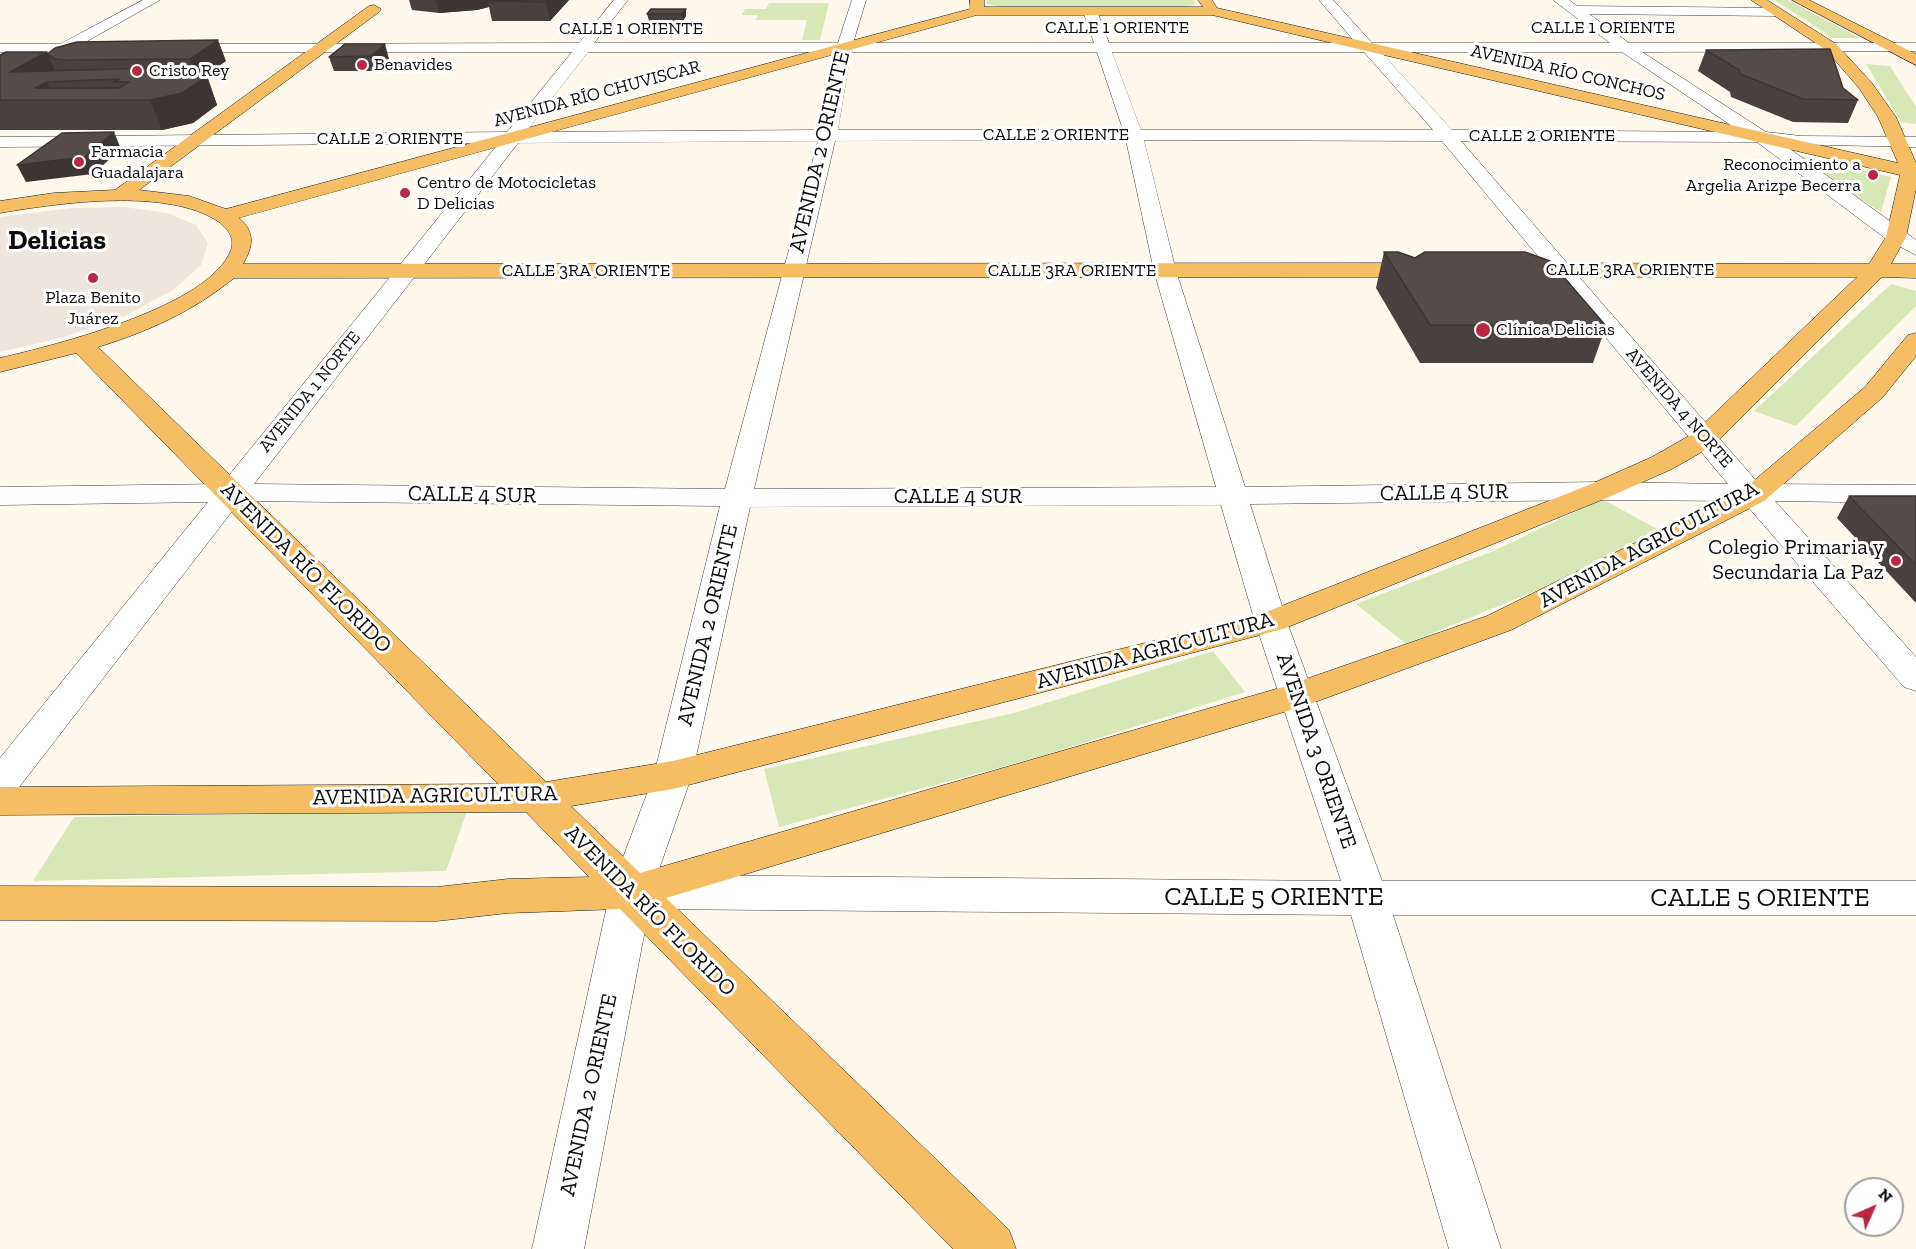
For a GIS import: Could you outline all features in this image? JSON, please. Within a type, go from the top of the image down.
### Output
[{"type":"main road","points":[[120,195],[378,4]]},
{"type":"main road","points":[[1778,4],[1888,47],[1910,66]]},
{"type":"main road","points":[[1778,4],[1831,47],[1865,85],[1910,157]]},
{"type":"main road","name":"AVENIDA RÍO CHUVISCAR","points":[[226,215],[844,47],[977,5],[1090,11]]},
{"type":"main road","name":"AVENIDA RÍO CONCHOS","points":[[1090,11],[1209,6],[1370,47],[1761,137],[1910,157]]},
{"type":"main road","name":"AVENIDA AGRICULTURA","points":[[0,801],[536,798],[674,775],[1271,622],[1599,492],[1662,463],[1704,439],[1906,243],[1910,157]]},
{"type":"main road","points":[[0,207],[65,198],[120,195],[164,198],[200,204],[226,215],[240,231],[241,249],[228,271],[205,290],[173,309],[131,328],[82,345],[0,365]]},
{"type":"main road","name":"CALLE 3RA ORIENTE","points":[[228,271],[1445,270]]},
{"type":"main road","name":"CALLE 3RA ORIENTE","points":[[1492,270],[1916,270]]},
{"type":"main road","name":"AVENIDA AGRICULTURA","points":[[0,903],[437,903],[508,896],[631,892],[1295,696],[1499,623],[1754,495],[1874,392],[1916,340]]},
{"type":"main road","name":"AVENIDA RÍO FLORIDO","points":[[82,345],[990,1249]]},
{"type":"street","points":[[0,81],[153,0]]},
{"type":"street","name":"AVENIDA 1 NORTE","points":[[0,785],[621,0]]},
{"type":"street","name":"AVENIDA 2 ORIENTE","points":[[558,1249],[631,892],[674,775],[737,498],[792,271],[828,135],[844,47],[859,0]]},
{"type":"street","name":"AVENIDA 4 NORTE","points":[[1326,0],[1447,135],[1704,439],[1916,679]]},
{"type":"street","points":[[1567,5],[1778,4]]},
{"type":"street","points":[[1567,5],[1625,47],[1761,137],[1906,243]]},
{"type":"street","name":"AVENIDA 3 ORIENTE","points":[[1090,11],[1134,135],[1165,271],[1235,496],[1271,622],[1367,898],[1475,1249]]},
{"type":"street","name":"CALLE 1 ORIENTE","points":[[156,48],[1916,46]]},
{"type":"street","points":[[0,48],[121,48]]},
{"type":"street","name":"CALLE 2 ORIENTE","points":[[0,142],[828,135],[1761,137],[1910,157]]},
{"type":"street","name":"CALLE 4 SUR","points":[[0,496],[230,492],[737,498],[1599,492],[1754,495],[1916,494]]},
{"type":"street","name":"CALLE 5 ORIENTE","points":[[631,892],[1367,898],[1916,898]]},
{"type":"green space","points":[[987,0],[1193,0],[1196,4],[1184,8],[1004,8],[987,4]]},
{"type":"green space","points":[[1774,0],[1788,0],[1860,38],[1833,38]]},
{"type":"green space","points":[[769,3],[829,3],[820,40],[802,40],[807,20],[756,20],[758,15],[742,15],[745,9],[766,9]]},
{"type":"green space","points":[[1866,64],[1890,66],[1916,107],[1916,124],[1901,122]]},
{"type":"green space","points":[[1792,154],[1891,177],[1881,212]]},
{"type":"green space","points":[[1891,284],[1916,291],[1916,306],[1796,426],[1754,411]]},
{"type":"green space","points":[[1602,499],[1659,530],[1545,587],[1406,644],[1356,604],[1491,552]]},
{"type":"green space","points":[[1213,651],[1245,692],[1042,756],[779,827],[764,769],[1014,713]]},
{"type":"green space","points":[[467,811],[446,871],[33,881],[74,817]]},
{"type":"shaded area","name":"Plaza Benito Juárez","points":[[124,207],[167,213],[196,225],[208,243],[201,265],[173,290],[125,316],[61,338],[0,352],[0,217],[71,208]]},
{"type":"building","points":[[489,0],[548,0],[546,2]]},
{"type":"building","points":[[651,9],[686,9],[682,14],[647,14]]},
{"type":"building","points":[[218,40],[190,59],[65,60],[55,59],[47,54],[55,48],[77,42]]},
{"type":"building","points":[[345,44],[385,44],[371,56],[329,57]]},
{"type":"building","points":[[1830,49],[1843,88],[1858,100],[1803,99],[1740,74],[1739,70],[1706,50]]},
{"type":"building","points":[[6,52],[47,52],[10,72],[155,68],[148,72],[203,72],[197,76],[207,76],[182,93],[150,100],[0,100],[0,55]],"holes":[[[119,79],[114,82],[129,82],[119,88],[35,88],[47,82]]]},
{"type":"building","points":[[114,132],[85,157],[17,165],[62,133]]},
{"type":"building","points":[[1384,252],[1398,252],[1415,258],[1425,252],[1525,252],[1550,261],[1606,326],[1430,325]]},
{"type":"building","points":[[1849,496],[1916,496],[1916,565]]},
{"type":"place","name":"Benavides","points":[[362,65]]},
{"type":"place","name":"Cristo Rey","points":[[137,71]]},
{"type":"place","name":"Farmacia Guadalajara","points":[[79,162]]},
{"type":"place","name":"Reconocimiento a Argelia Arizpe Becerra","points":[[1873,175]]},
{"type":"place","name":"Centro de Motocicletas D Delicias","points":[[405,193]]},
{"type":"place","name":"Plaza Benito Juárez","points":[[93,278]]},
{"type":"place","name":"Clínica Delicias","points":[[1483,330]]},
{"type":"place","name":"Colegio Primaria y Secundaria La Paz","points":[[1896,561]]},
{"type":"district","name":"Delicias","points":[[57,241]]}]
